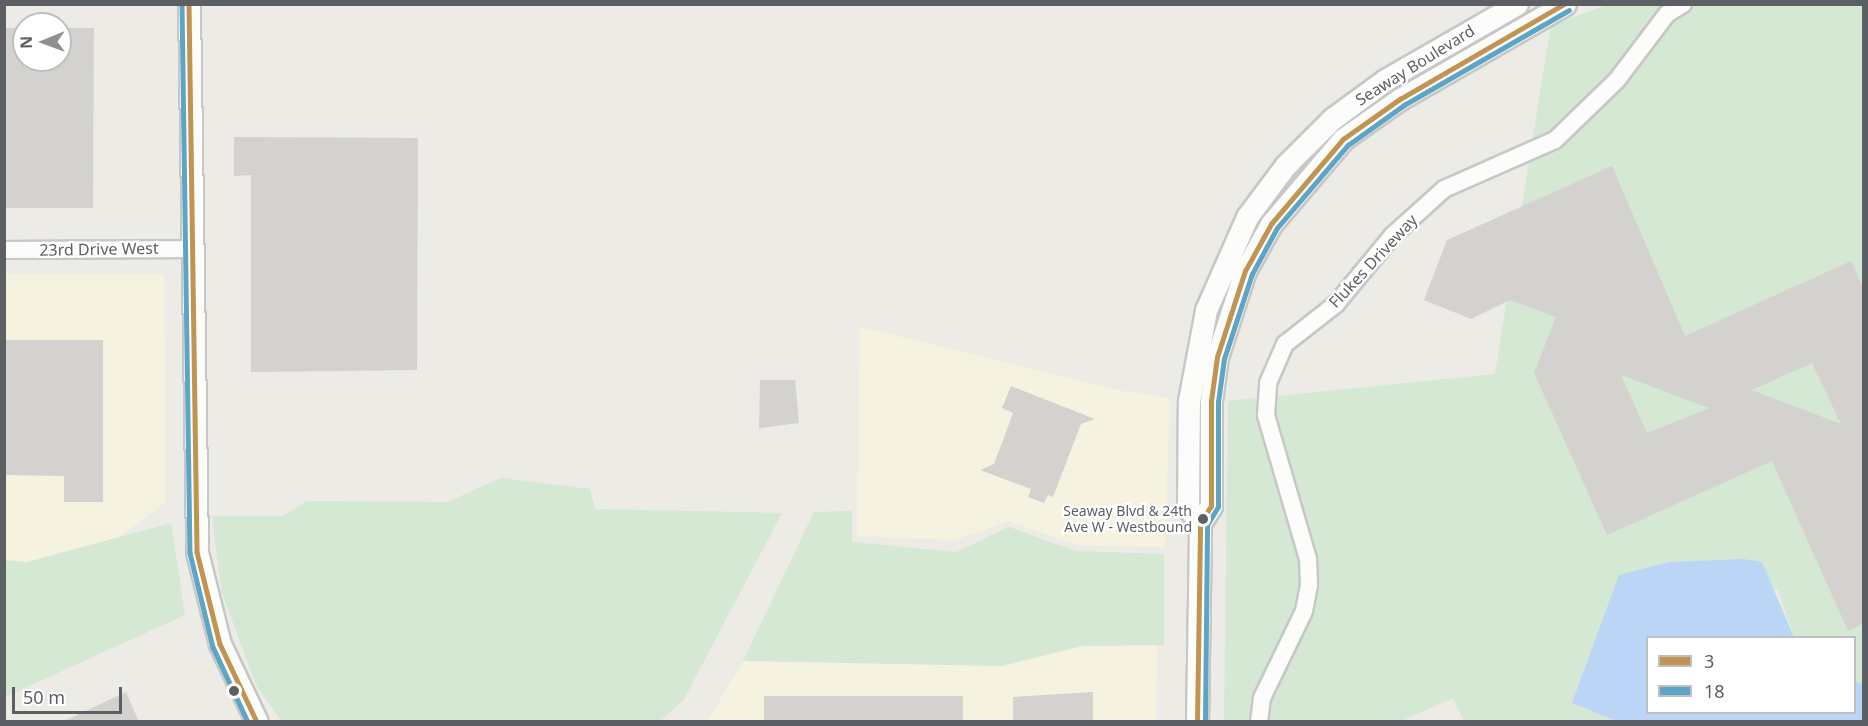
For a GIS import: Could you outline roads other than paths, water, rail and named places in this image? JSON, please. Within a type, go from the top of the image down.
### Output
[{"type":"street","points":[[189,4],[197,552],[220,644],[257,722]]},
{"type":"street","name":"Seaway Boulevard","points":[[1200,524],[1188,507],[1189,401],[1206,310],[1247,218],[1285,166],[1332,119],[1385,80],[1517,4]]},
{"type":"street","name":"Seaway Boulevard","points":[[1197,722],[1200,524],[1212,506],[1211,401],[1217,357],[1245,271],[1271,224],[1305,178],[1359,126],[1565,4]]},
{"type":"street","name":"Flukes Driveway","points":[[1259,722],[1262,698],[1304,611],[1309,585],[1308,559],[1266,415],[1268,383],[1285,344],[1336,304],[1392,236],[1444,189],[1555,140],[1617,80],[1667,14],[1683,4]]},
{"type":"street","name":"23rd Drive West","points":[[4,250],[193,249]]},
{"type":"water","points":[[1743,559],[1762,562],[1794,636],[1646,636],[1646,714],[1856,714],[1856,682],[1863,684],[1863,721],[1616,721],[1572,703],[1619,575],[1670,562]]},
{"type":"place","name":"Seaway Blvd & 24th Ave W - Westbound","points":[[1203,519]]}]
